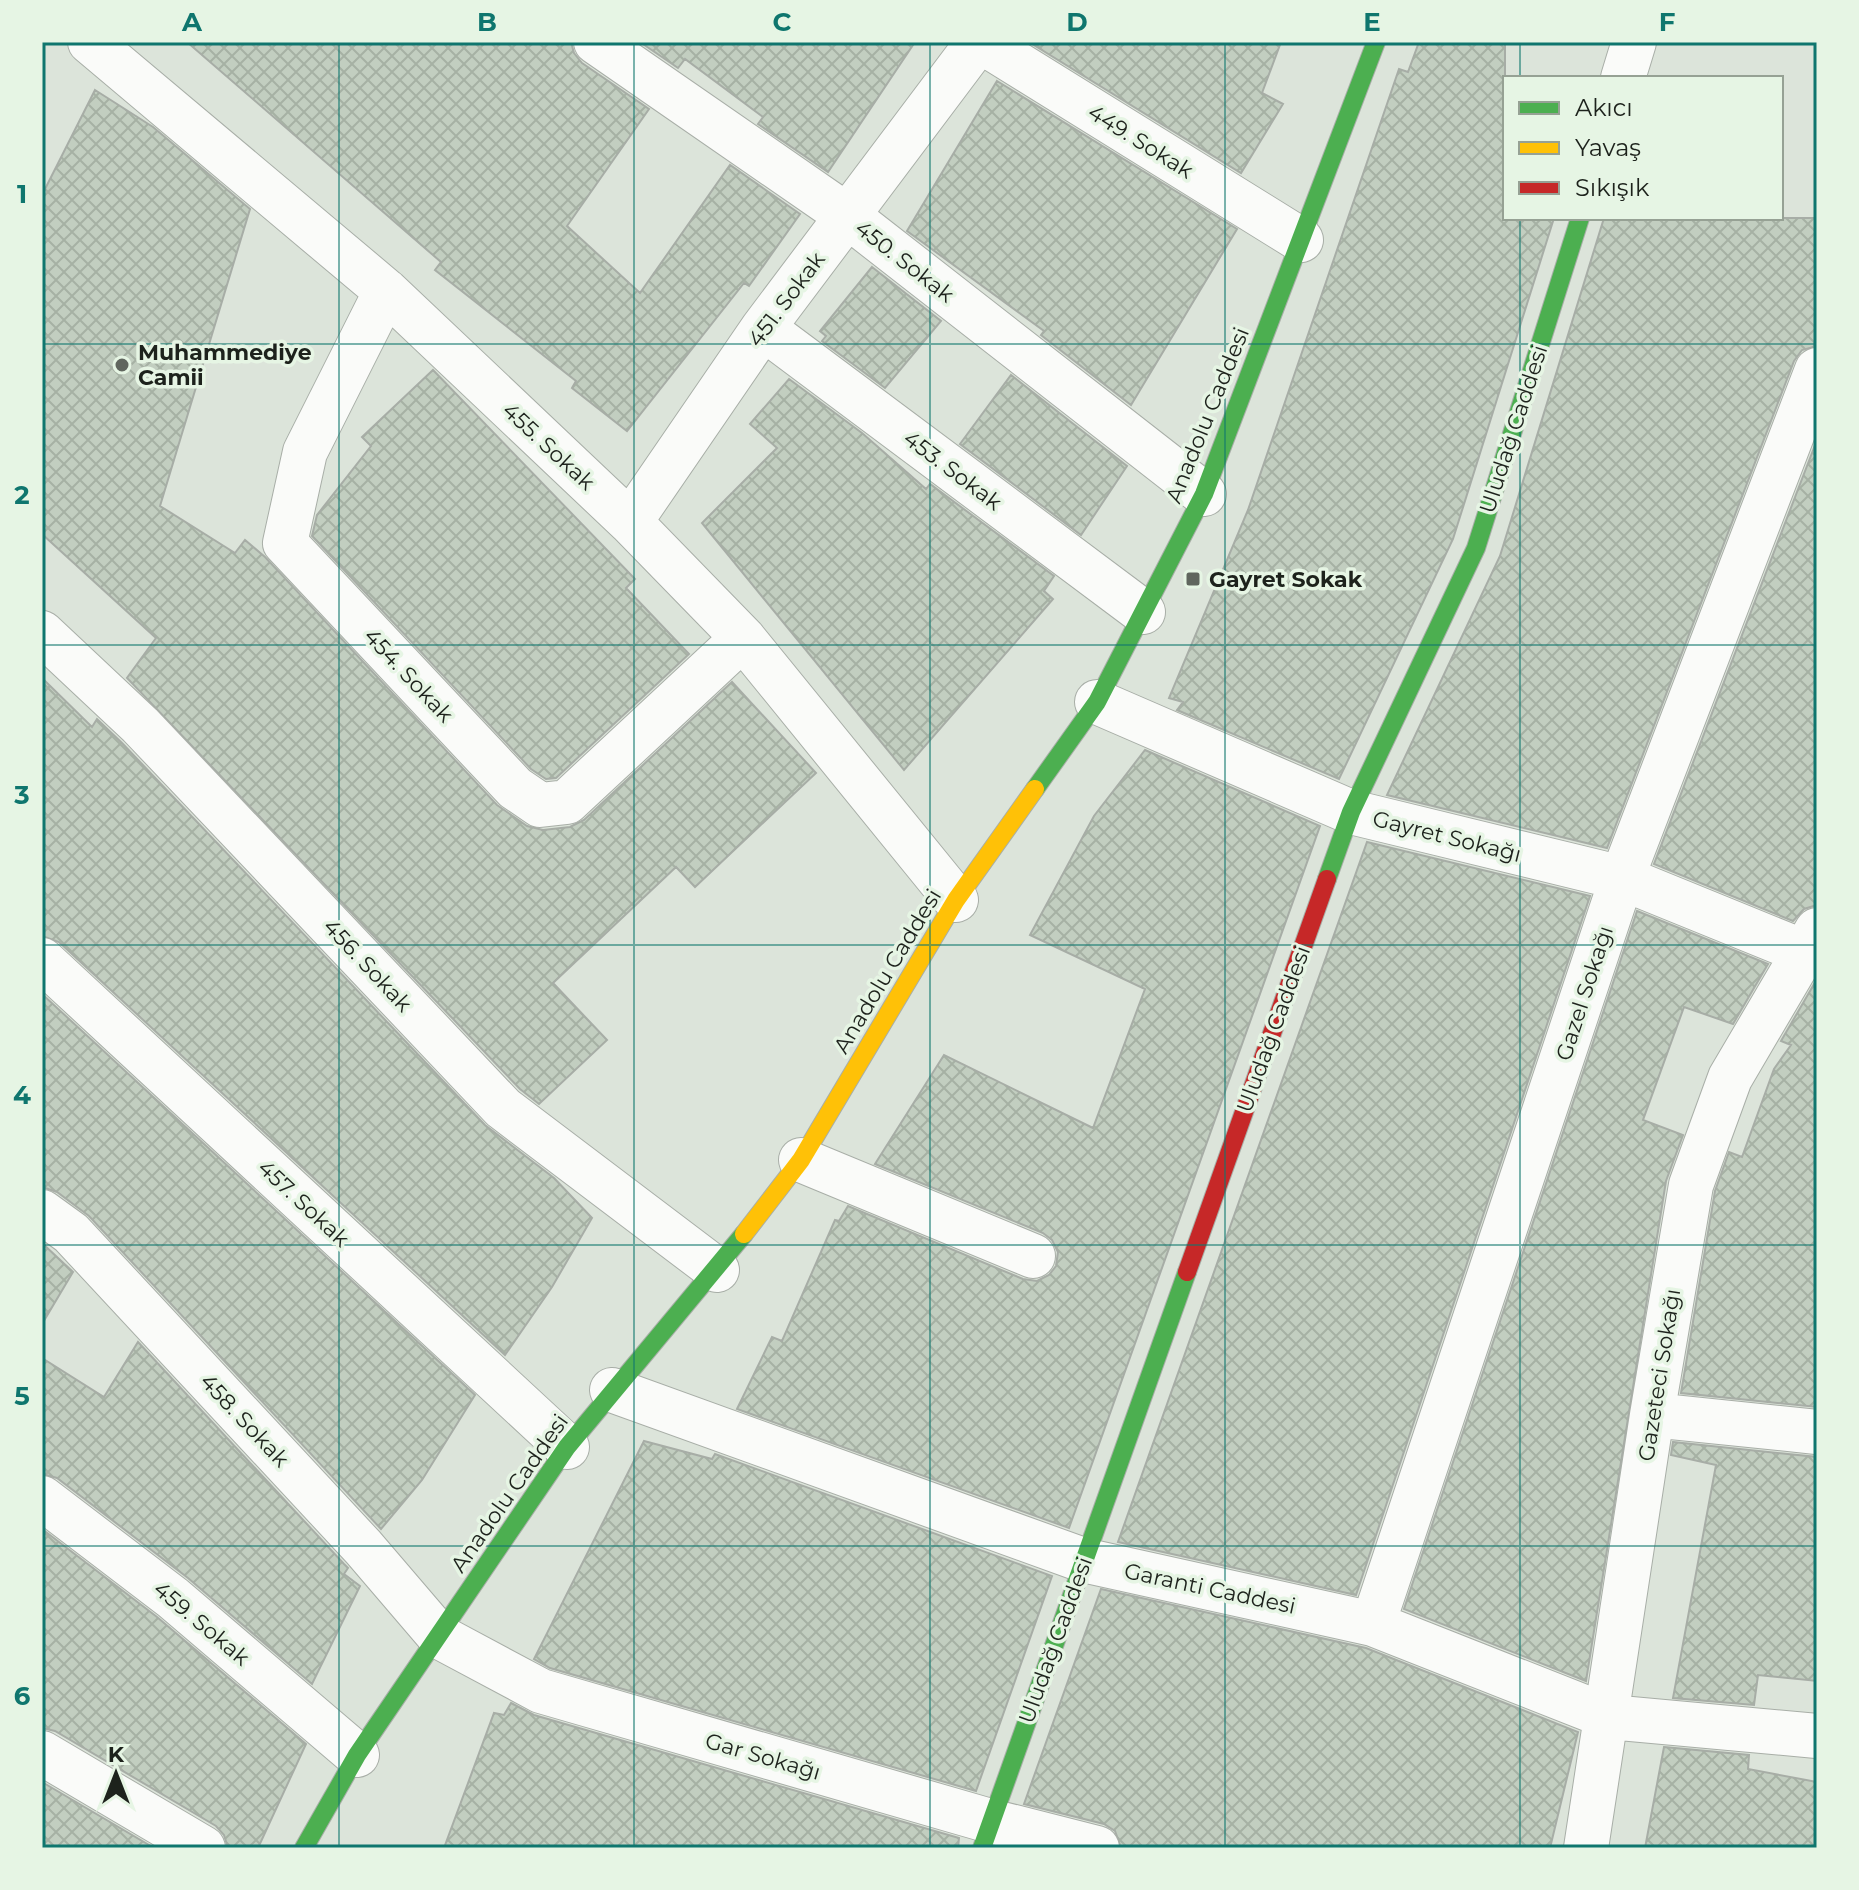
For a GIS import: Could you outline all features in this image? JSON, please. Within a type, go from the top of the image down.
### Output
[{"type":"main road","name":"Anadolu Caddesi","points":[[304,1848],[357,1755],[567,1447],[612,1390],[717,1270],[801,1160],[956,900],[1097,702],[1204,494],[1376,42]]},
{"type":"main road","name":"Uludağ Caddesi","points":[[986,1835],[1351,812],[1476,548],[1579,220]]},
{"type":"street","name":"455. Sokak","points":[[90,42],[386,291],[630,522],[743,638],[956,900]]},
{"type":"street","name":"450. Sokak","points":[[596,42],[849,217],[1204,494]]},
{"type":"street","name":"451. Sokak","points":[[630,522],[763,328],[980,42]]},
{"type":"street","name":"449. Sokak","points":[[980,42],[1301,240]]},
{"type":"street","points":[[1624,76],[1634,42]]},
{"type":"street","name":"454. Sokak","points":[[386,291],[305,452],[285,543],[515,788],[540,805],[567,802],[743,638]]},
{"type":"street","name":"453. Sokak","points":[[763,328],[1143,612]]},
{"type":"street","name":"Gazel Sokağı","points":[[1373,1624],[1622,878],[1817,370]]},
{"type":"street","name":"456. Sokak","points":[[42,633],[140,725],[503,1108],[717,1270]]},
{"type":"street","name":"Gayret Sokağı","points":[[1097,702],[1351,812],[1622,878],[1811,941]]},
{"type":"street","name":"Gazeteci Sokağı","points":[[1586,1848],[1609,1717],[1652,1415],[1691,1185],[1730,1078],[1811,941]]},
{"type":"street","name":"457. Sokak","points":[[42,960],[567,1447]]},
{"type":"street","points":[[801,1160],[1033,1256]]},
{"type":"street","name":"458. Sokak","points":[[42,1212],[71,1233],[363,1547],[440,1637]]},
{"type":"street","name":"Garanti Caddesi","points":[[612,1390],[1083,1560],[1373,1624],[1609,1717],[1817,1736]]},
{"type":"street","points":[[1652,1415],[1817,1432]]},
{"type":"street","name":"459. Sokak","points":[[42,1498],[173,1598],[357,1755]]},
{"type":"street","name":"Gar Sokağı","points":[[440,1637],[541,1691],[986,1835],[1097,1848]]},
{"type":"street","points":[[42,1753],[203,1848]]},
{"type":"building","points":[[187,42],[571,42],[574,53],[582,63],[649,109],[567,226],[640,293],[730,165],[800,214],[749,286],[744,283],[627,431],[572,388],[576,381],[435,270],[441,262]]},
{"type":"building","points":[[640,42],[915,42],[828,172],[758,124],[763,117],[685,59],[678,68]]},
{"type":"building","points":[[1029,42],[1281,42],[1262,93],[1283,104],[1241,173]]},
{"type":"building","points":[[1419,42],[1505,42],[1503,220],[1553,220],[1453,539],[1339,779],[1177,710],[1183,702],[1169,698],[1248,510],[1399,69],[1408,72]]},
{"type":"building","points":[[997,81],[1237,229],[1131,405],[1041,335],[1044,331],[907,231]]},
{"type":"building","points":[[95,90],[153,127],[250,209],[160,506],[235,553],[245,540],[265,557],[497,805],[527,826],[543,830],[570,827],[584,820],[732,682],[816,773],[695,887],[676,867],[553,983],[607,1040],[539,1104],[520,1089],[127,678],[156,638],[42,534],[42,195]]},
{"type":"building","points":[[1817,218],[1817,346],[1802,350],[1794,361],[1607,848],[1387,795],[1500,556],[1603,220]]},
{"type":"building","points":[[872,267],[941,321],[885,388],[822,341],[826,336],[820,331]]},
{"type":"building","points":[[433,370],[635,579],[626,588],[689,654],[556,778],[546,779],[531,769],[312,536],[317,515],[371,446],[362,437]]},
{"type":"building","points":[[1011,375],[1127,466],[1081,535],[960,444]]},
{"type":"building","points":[[789,379],[862,433],[926,489],[930,484],[1054,576],[1044,591],[1053,599],[904,770],[702,523],[777,448],[750,424]]},
{"type":"building","points":[[1817,440],[1817,905],[1804,909],[1793,921],[1654,864]]},
{"type":"building","points":[[42,678],[92,727],[97,719],[122,743],[485,1125],[554,1178],[592,1218],[552,1287],[505,1355],[59,942],[42,936]]},
{"type":"building","points":[[1145,750],[1320,826],[1069,1528],[737,1409],[772,1337],[782,1341],[835,1220],[839,1221],[848,1206],[1023,1279],[1037,1281],[1049,1275],[1056,1266],[1058,1252],[1052,1240],[1043,1233],[875,1164],[944,1055],[1093,1128],[1145,989],[1030,935],[1094,816]]},
{"type":"building","points":[[1367,842],[1590,896],[1356,1595],[1118,1542]]},
{"type":"building","points":[[1637,911],[1768,964],[1733,1024],[1684,1007],[1643,1120],[1683,1135],[1666,1181],[1586,1681],[1404,1609]]},
{"type":"building","points":[[1817,979],[1817,1407],[1681,1393],[1715,1191],[1729,1152],[1742,1157],[1774,1069],[1791,1045],[1781,1041]]},
{"type":"building","points":[[42,994],[475,1395],[422,1480],[381,1529],[89,1216],[57,1192],[42,1187]]},
{"type":"building","points":[[42,1243],[73,1272],[42,1324]]},
{"type":"building","points":[[138,1342],[348,1568],[344,1574],[360,1586],[312,1684],[188,1578],[57,1478],[42,1474],[42,1358],[104,1397]]},
{"type":"building","points":[[644,1441],[712,1459],[715,1454],[1052,1576],[976,1791],[550,1668],[534,1659]]},
{"type":"building","points":[[1673,1442],[1817,1457],[1817,1681],[1758,1675],[1754,1705],[1673,1698],[1716,1465],[1671,1455]]},
{"type":"building","points":[[42,1529],[157,1617],[306,1744],[258,1848],[228,1848],[224,1835],[216,1826],[55,1731],[42,1728]]},
{"type":"building","points":[[1101,1589],[1366,1648],[1578,1732],[1550,1848],[1121,1848],[1115,1831],[1104,1824],[1024,1804]]},
{"type":"building","points":[[511,1703],[534,1715],[959,1838],[958,1848],[444,1848],[494,1713],[504,1715]]},
{"type":"building","points":[[1664,1747],[1749,1755],[1748,1769],[1817,1782],[1817,1848],[1645,1848]]},
{"type":"building","points":[[42,1782],[154,1848],[42,1848]]},
{"type":"traffic: fast","points":[[1035,789],[1097,702],[1204,494],[1376,42]]},
{"type":"traffic: fast","points":[[1327,879],[1351,812],[1476,548],[1579,220]]},
{"type":"traffic: fast","points":[[304,1848],[357,1755],[567,1447],[744,1234]]},
{"type":"traffic: fast","points":[[982,1848],[1187,1272]]},
{"type":"traffic: slow","points":[[744,1234],[801,1160],[956,900],[1035,789]]},
{"type":"traffic: jam","points":[[1187,1272],[1327,879]]},
{"type":"place","name":"Muhammediye Camii","points":[[122,365]]},
{"type":"place","name":"Gayret Sokak","points":[[1193,579]]}]
